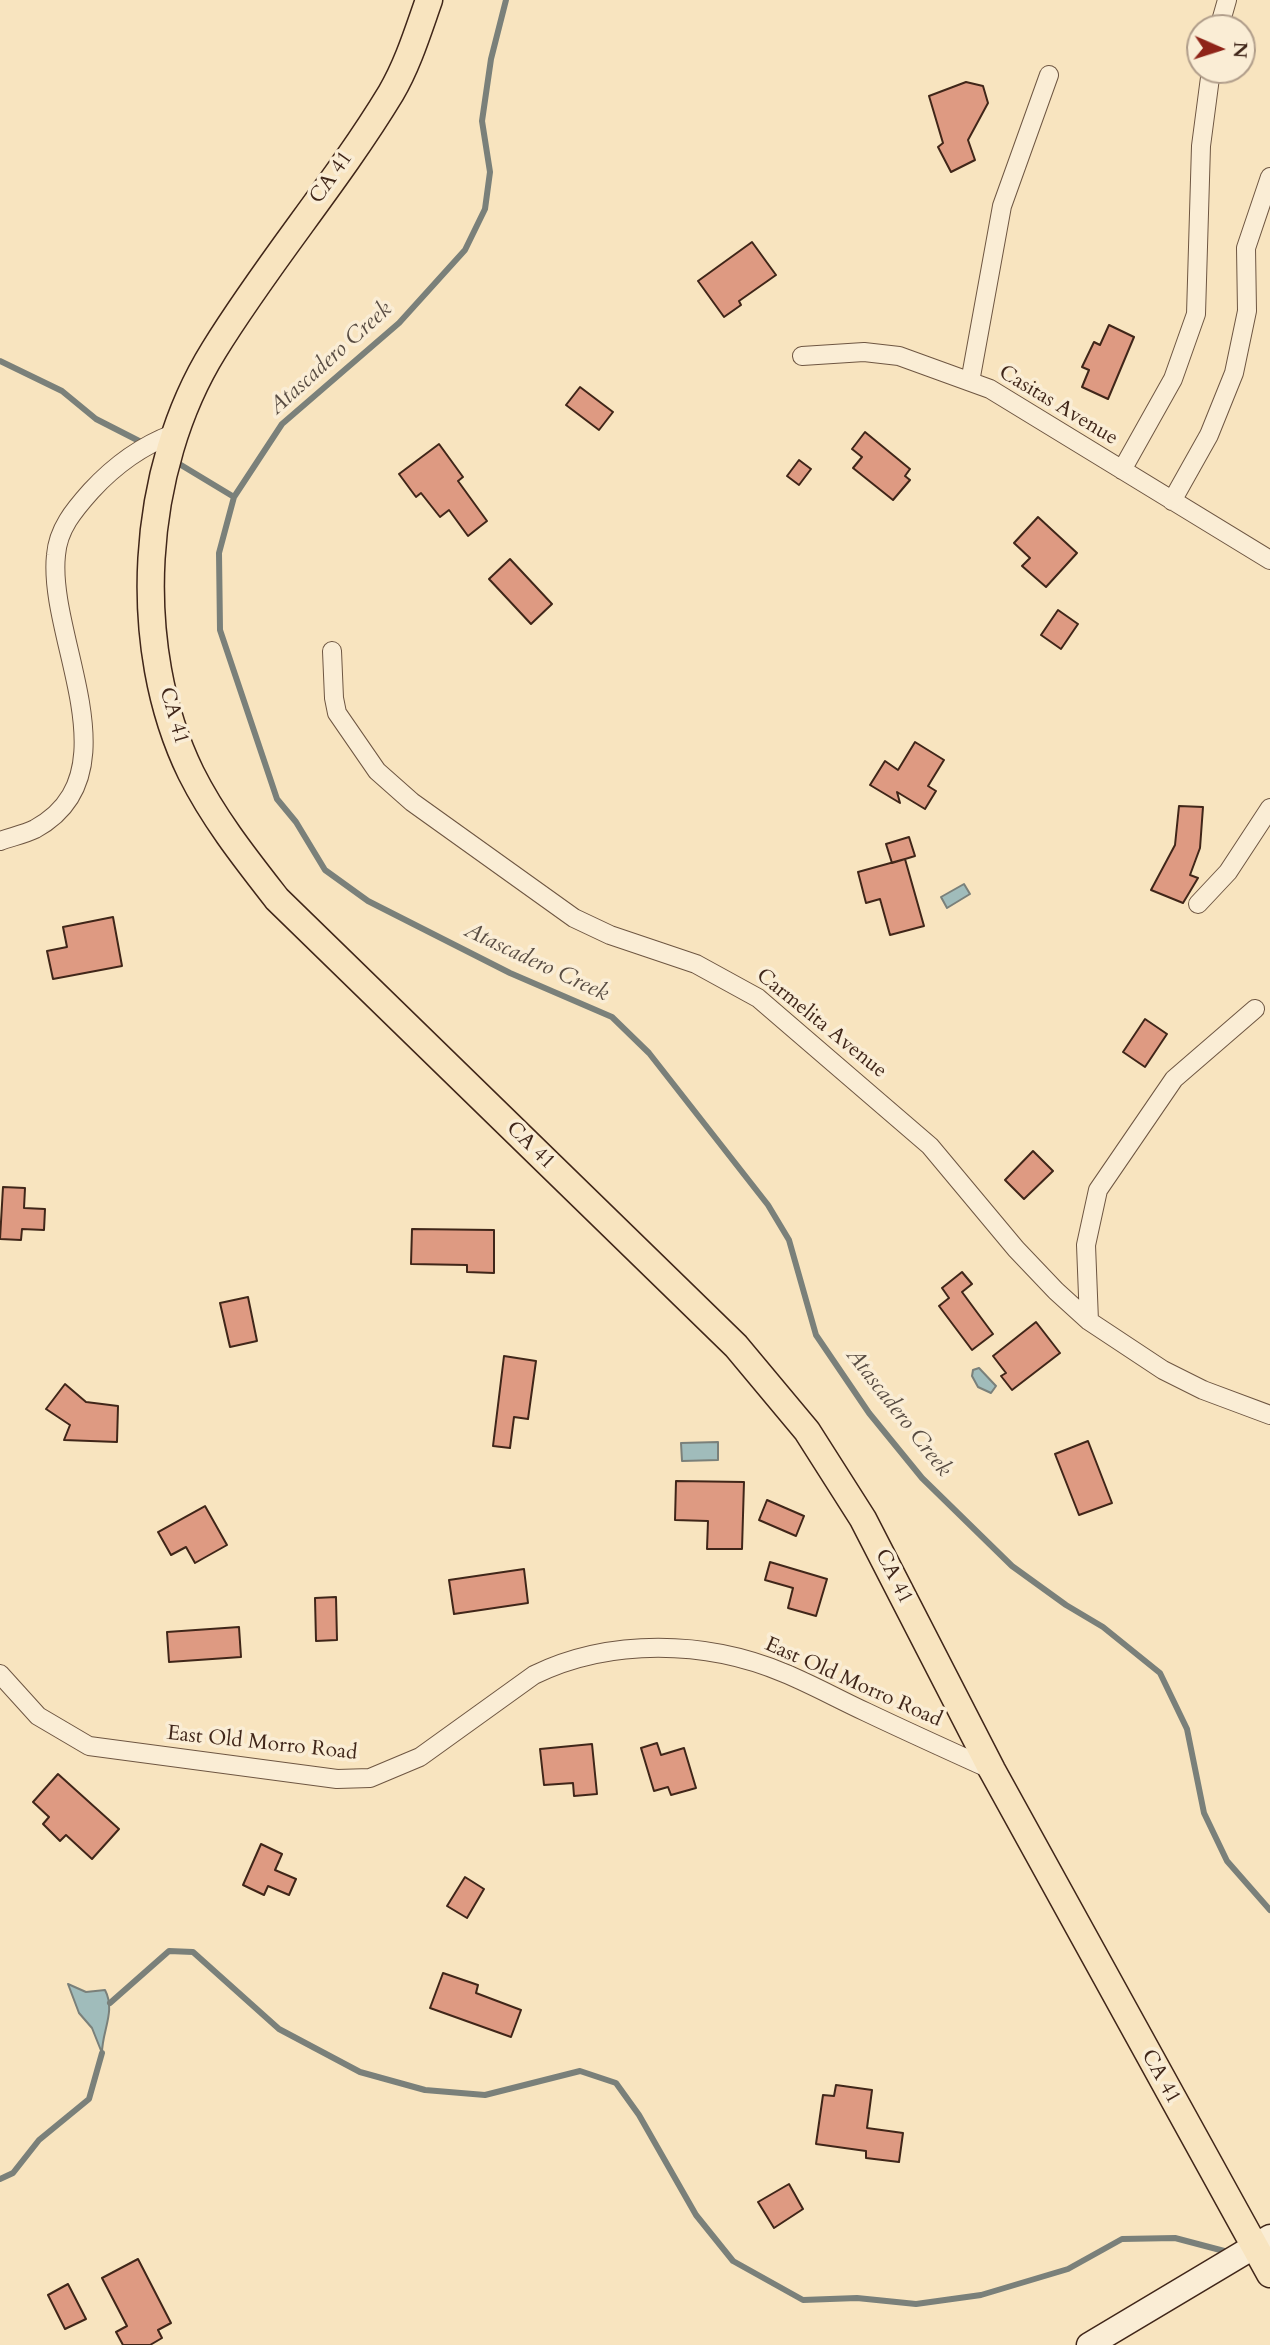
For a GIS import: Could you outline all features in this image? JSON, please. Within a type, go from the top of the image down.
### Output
[{"type":"main road","name":"CA 41","points":[[429,0],[391,92],[212,352],[173,434],[156,511],[151,571],[153,638],[172,718],[190,770],[216,820],[277,899],[736,1346],[807,1431],[863,1519],[992,1770],[1262,2242],[1270,2274]]},
{"type":"street","points":[[970,382],[1002,206],[1049,75]]},
{"type":"street","points":[[1122,470],[1173,379],[1196,314],[1201,146],[1209,84]]},
{"type":"street","points":[[1172,501],[1209,435],[1234,373],[1247,311],[1246,248],[1270,177]]},
{"type":"street","name":"Casitas Avenue","points":[[802,356],[878,353],[899,356],[990,389],[1270,560]]},
{"type":"street","points":[[0,841],[35,829],[49,818],[61,806],[82,768],[84,731],[56,583],[56,555],[60,537],[70,516],[107,474],[150,443],[173,434]]},
{"type":"street","name":"Carmelita Avenue","points":[[332,651],[337,713],[362,753],[394,787],[574,918],[610,935],[696,964],[758,998],[930,1146],[1017,1249],[1056,1291],[1089,1321],[1163,1370],[1203,1390],[1270,1415]]},
{"type":"street","points":[[1198,904],[1228,873],[1270,808]]},
{"type":"street","points":[[1089,1321],[1086,1245],[1098,1190],[1174,1079],[1255,1009]]},
{"type":"street","name":"East Old Morro Road","points":[[0,1674],[37,1716],[89,1746],[337,1779],[369,1778],[420,1757],[534,1675],[577,1657],[626,1649],[711,1653],[782,1672],[992,1770]]},
{"type":"street","points":[[1088,2345],[1262,2242]]},
{"type":"water","points":[[964,884],[970,894],[947,908],[941,897]]},
{"type":"water","points":[[979,1368],[996,1386],[991,1393],[978,1387],[972,1376],[973,1370]]},
{"type":"water","points":[[718,1442],[718,1460],[682,1461],[681,1443]]},
{"type":"water","points":[[68,1984],[86,1992],[105,1990],[109,2013],[102,2053],[92,2028],[79,2013]]},
{"type":"building","points":[[966,82],[983,86],[988,103],[968,140],[975,160],[951,172],[938,147],[943,143],[929,96]]},
{"type":"building","points":[[752,242],[776,275],[739,301],[741,305],[724,317],[698,281]]},
{"type":"building","points":[[1109,325],[1134,337],[1108,399],[1082,387],[1089,370],[1082,367],[1094,342],[1100,345]]},
{"type":"building","points":[[580,387],[613,412],[599,430],[566,405]]},
{"type":"building","points":[[865,432],[910,469],[905,476],[910,480],[893,500],[853,468],[862,457],[852,449]]},
{"type":"building","points":[[439,444],[463,477],[458,481],[487,521],[468,536],[449,510],[440,517],[421,493],[416,497],[399,474]]},
{"type":"building","points":[[799,460],[811,469],[799,485],[787,476]]},
{"type":"building","points":[[1038,517],[1077,553],[1046,587],[1022,566],[1030,558],[1014,543]]},
{"type":"building","points":[[510,559],[552,604],[531,624],[489,579]]},
{"type":"building","points":[[1058,610],[1078,624],[1061,649],[1041,635]]},
{"type":"building","points":[[915,742],[944,760],[928,786],[936,791],[925,809],[897,792],[900,803],[870,785],[885,761],[898,770]]},
{"type":"building","points":[[1179,806],[1203,807],[1200,848],[1190,875],[1198,878],[1183,903],[1151,890],[1175,845]]},
{"type":"building","points":[[909,837],[915,856],[892,863],[886,844]]},
{"type":"building","points":[[905,859],[924,926],[890,935],[880,899],[866,903],[858,872]]},
{"type":"building","points":[[113,917],[122,966],[53,979],[47,951],[67,947],[63,927]]},
{"type":"building","points":[[1145,1019],[1167,1034],[1145,1067],[1123,1052]]},
{"type":"building","points":[[1033,1151],[1053,1171],[1024,1199],[1005,1180]]},
{"type":"building","points":[[3,1187],[25,1188],[24,1208],[45,1209],[44,1230],[22,1229],[21,1240],[0,1239]]},
{"type":"building","points":[[412,1229],[494,1230],[494,1273],[467,1272],[467,1265],[411,1264]]},
{"type":"building","points":[[962,1272],[972,1284],[962,1292],[993,1334],[972,1350],[939,1306],[949,1298],[942,1288]]},
{"type":"building","points":[[248,1297],[257,1341],[230,1347],[220,1303]]},
{"type":"building","points":[[1036,1322],[1060,1353],[1012,1390],[1001,1376],[1006,1373],[993,1356]]},
{"type":"building","points":[[504,1356],[536,1361],[528,1419],[514,1417],[510,1448],[493,1446]]},
{"type":"building","points":[[65,1384],[86,1402],[118,1406],[117,1442],[64,1440],[70,1425],[46,1409]]},
{"type":"building","points":[[1088,1441],[1112,1503],[1079,1515],[1055,1454]]},
{"type":"building","points":[[676,1481],[744,1482],[742,1549],[707,1549],[708,1521],[675,1520]]},
{"type":"building","points":[[767,1500],[804,1516],[796,1536],[759,1520]]},
{"type":"building","points":[[205,1506],[227,1545],[195,1563],[186,1547],[171,1555],[158,1532]]},
{"type":"building","points":[[770,1562],[827,1579],[816,1616],[788,1608],[793,1588],[765,1580]]},
{"type":"building","points":[[524,1569],[528,1603],[454,1614],[449,1580]]},
{"type":"building","points":[[336,1597],[337,1640],[316,1641],[315,1598]]},
{"type":"building","points":[[239,1627],[241,1657],[169,1662],[167,1632]]},
{"type":"building","points":[[657,1743],[661,1755],[684,1748],[696,1788],[671,1795],[668,1787],[654,1791],[641,1748]]},
{"type":"building","points":[[592,1744],[597,1794],[574,1796],[573,1783],[544,1785],[540,1749]]},
{"type":"building","points":[[58,1774],[119,1829],[92,1859],[66,1835],[60,1841],[43,1824],[49,1817],[33,1802]]},
{"type":"building","points":[[261,1844],[282,1854],[275,1870],[296,1879],[289,1895],[268,1886],[264,1895],[243,1885]]},
{"type":"building","points":[[465,1877],[484,1889],[467,1918],[447,1906]]},
{"type":"building","points":[[443,1973],[478,1985],[476,1993],[521,2010],[511,2037],[430,2008]]},
{"type":"building","points":[[836,2085],[872,2090],[867,2128],[903,2133],[899,2162],[866,2158],[866,2151],[816,2144],[823,2095],[834,2096]]},
{"type":"building","points":[[789,2184],[803,2209],[774,2228],[758,2202]]},
{"type":"building","points":[[138,2259],[171,2323],[158,2330],[162,2338],[150,2345],[123,2345],[116,2332],[127,2326],[102,2278]]},
{"type":"building","points":[[68,2284],[86,2319],[65,2329],[48,2295]]},
{"type":"waterway","name":"Atascadero Creek","points":[[506,0],[491,59],[482,121],[490,172],[485,209],[465,250],[399,323],[282,424],[234,497],[219,553],[220,630],[277,799],[296,822],[325,870],[368,901],[510,973],[612,1017],[649,1053],[768,1205],[789,1240],[816,1335],[869,1413],[922,1478],[1012,1566],[1066,1605],[1103,1627],[1160,1673],[1187,1729],[1204,1813],[1227,1861],[1270,1910]]},
{"type":"waterway","points":[[0,361],[62,391],[96,419],[145,444]]},
{"type":"waterway","points":[[176,462],[234,497]]},
{"type":"waterway","points":[[110,2003],[169,1951],[193,1952],[279,2029],[360,2072],[425,2090],[485,2095],[580,2071],[616,2083],[639,2115],[696,2215],[733,2261],[803,2300],[857,2298],[916,2304],[981,2295],[1068,2269],[1122,2239],[1175,2238],[1228,2252]]},
{"type":"waterway","points":[[0,2179],[13,2173],[39,2140],[89,2099],[102,2053]]}]
